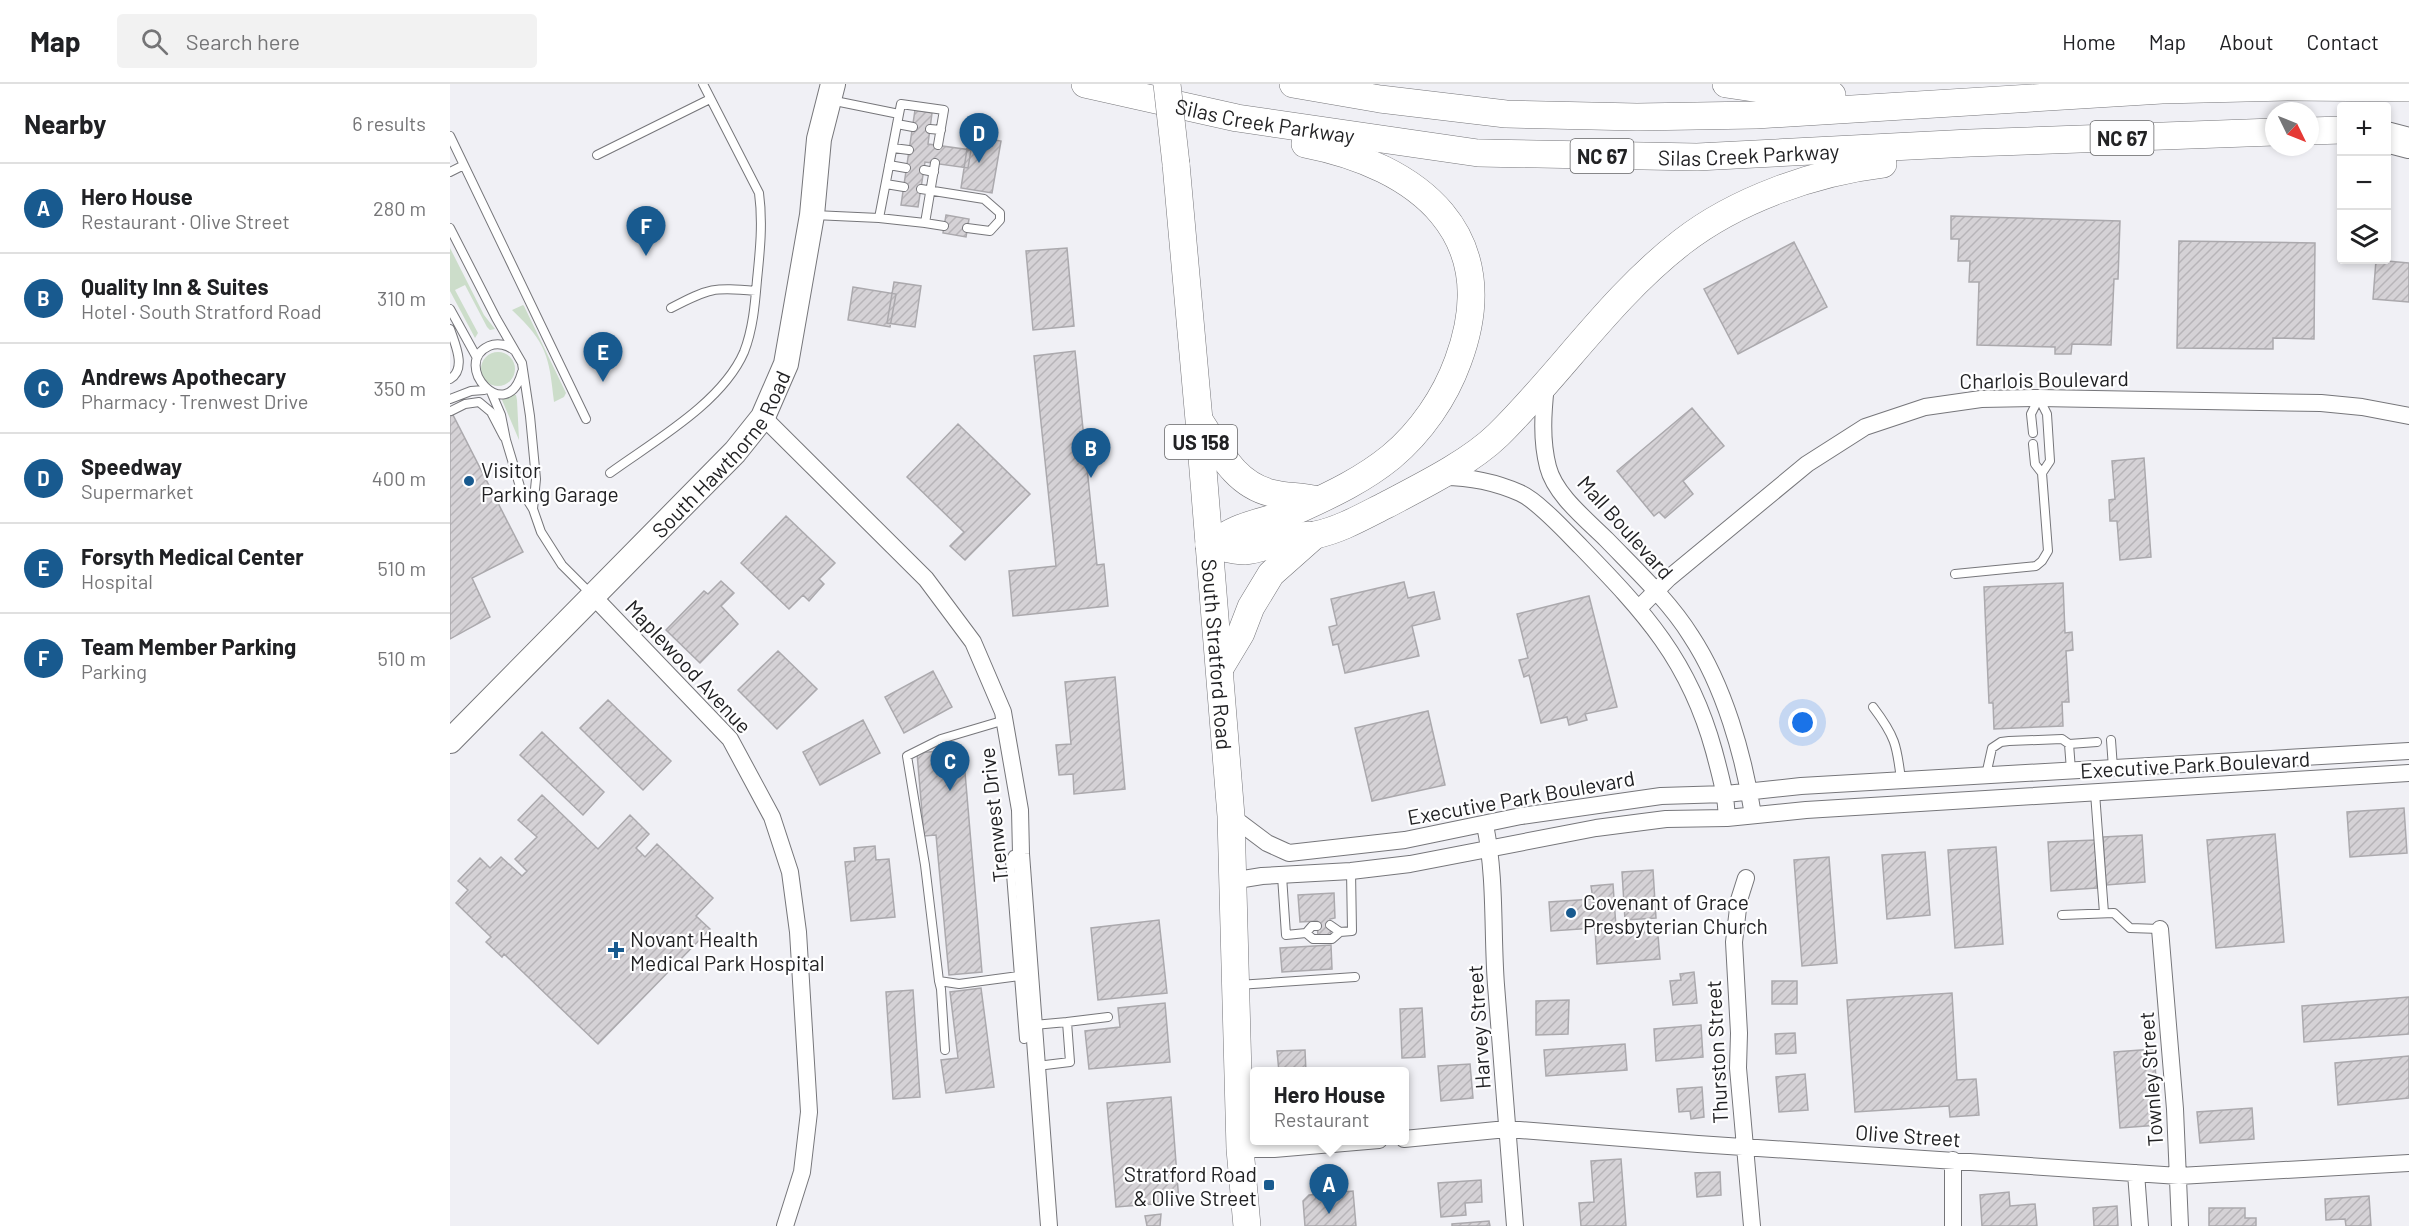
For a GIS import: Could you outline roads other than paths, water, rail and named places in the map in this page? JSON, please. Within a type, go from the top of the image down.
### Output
[{"type":"highway","points":[[2391,138],[2409,143]]},
{"type":"main road","name":"Silas Creek Parkway","points":[[1085,84],[1237,118],[1478,153],[1697,158],[1970,143],[2265,132]]},
{"type":"main road","name":"South Stratford Road","points":[[1167,84],[1199,420],[1231,816],[1235,985],[1242,1080],[1240,1149],[1247,1226]]},
{"type":"main road","name":"Silas Creek Parkway","points":[[1293,84],[1380,99],[1506,114],[1637,117],[1756,115],[2032,97],[2289,87],[2409,87]]},
{"type":"main road","points":[[1726,84],[1788,93],[1840,95],[2002,88],[2032,97]]},
{"type":"main road","name":"South Hawthorne Road","points":[[450,741],[735,452],[763,417],[786,364],[812,215],[819,139],[831,92]]},
{"type":"main road","points":[[1209,545],[1240,528],[1301,509],[1344,489],[1387,460],[1418,430],[1437,403],[1454,372],[1464,346],[1471,300],[1470,278],[1453,229],[1429,199],[1412,184],[1369,162],[1340,152],[1282,139],[1237,118]]},
{"type":"main road","points":[[2319,131],[2337,130]]},
{"type":"main road","points":[[2391,130],[2409,131]]},
{"type":"main road","points":[[1209,545],[1245,551],[1299,536],[1315,535],[1355,520],[1440,477],[1495,438],[1546,385],[1629,289],[1684,240],[1716,220],[1793,184],[1864,166],[1916,160],[1970,143]]},
{"type":"main road","points":[[1199,420],[1235,474],[1247,483],[1273,494],[1317,500]]},
{"type":"main road","points":[[1220,668],[1241,633],[1251,607],[1271,574],[1315,535]]},
{"type":"street","name":"Mall Boulevard","points":[[1546,385],[1542,420],[1548,468],[1568,503],[1655,592],[1691,635],[1716,685],[1740,752],[1750,791],[1753,815]]},
{"type":"street","name":"Charlois Boulevard","points":[[1640,608],[1655,592],[1807,464],[1865,427],[1924,406],[1981,399],[2039,398],[2321,403],[2362,407],[2409,416]]},
{"type":"street","name":"Trenwest Drive","points":[[763,417],[926,579],[973,642],[995,691],[1005,720],[1020,810],[1025,976],[1029,1032],[1037,1066],[1049,1226]]},
{"type":"street","name":"Mall Boulevard","points":[[1440,477],[1473,477],[1522,494],[1554,520],[1640,608],[1670,649],[1705,718],[1726,794],[1727,818]]},
{"type":"street","name":"Maplewood Avenue","points":[[592,596],[730,739],[772,817],[790,872],[798,932],[809,1112],[802,1172],[784,1226]]},
{"type":"street","points":[[1693,691],[1716,685]]},
{"type":"street","name":"Executive Park Boulevard","points":[[1231,816],[1267,843],[1289,853],[1393,842],[1521,816],[1661,796],[1726,794],[1901,780],[2409,751]]},
{"type":"street","name":"Executive Park Boulevard","points":[[1231,881],[1262,876],[1350,872],[1410,864],[1619,825],[1666,819],[1727,818],[1831,808],[2409,773]]},
{"type":"street","points":[[1984,799],[1986,775]]},
{"type":"street","points":[[1830,785],[1831,808]]},
{"type":"street","name":"Harvey Street","points":[[1485,825],[1490,849],[1496,983],[1515,1226]]},
{"type":"street","name":"Thurston Street","points":[[1746,878],[1739,900],[1734,942],[1739,1033],[1738,1068],[1743,1146],[1752,1226]]},
{"type":"street","name":"Townley Street","points":[[2160,929],[2179,1176],[2180,1226]]},
{"type":"street","name":"Olive Street","points":[[1409,1138],[1507,1129],[2179,1176],[2409,1163]]},
{"type":"street","points":[[1240,1149],[1321,1145]]},
{"type":"street","points":[[1953,1160],[1953,1226]]},
{"type":"street","points":[[2136,1173],[2140,1226]]},
{"type":"lane","points":[[610,473],[710,400],[729,378],[744,352],[752,327],[762,211],[759,194],[703,84]]},
{"type":"lane","points":[[831,92],[899,114]]},
{"type":"lane","points":[[597,155],[710,99]]},
{"type":"lane","points":[[879,218],[901,104],[944,110],[938,145]]},
{"type":"lane","points":[[897,124],[913,127]]},
{"type":"lane","points":[[930,129],[940,130]]},
{"type":"lane","points":[[450,136],[586,419]]},
{"type":"lane","points":[[892,148],[909,150]]},
{"type":"lane","points":[[450,172],[464,165]]},
{"type":"lane","points":[[889,165],[906,168]]},
{"type":"lane","points":[[924,170],[934,167],[925,223]]},
{"type":"lane","points":[[886,184],[904,187]]},
{"type":"lane","points":[[921,189],[984,200],[1000,213],[1000,220],[990,231],[967,228]]},
{"type":"lane","points":[[812,215],[879,218],[944,226]]},
{"type":"lane","points":[[450,228],[496,318],[518,355],[530,416],[536,479],[532,509]]},
{"type":"lane","points":[[671,308],[711,289],[756,291]]},
{"type":"lane","points":[[450,309],[474,361],[474,378],[488,392],[501,415],[521,490],[546,542],[562,565],[592,596]]},
{"type":"lane","points":[[450,329],[459,364],[452,378]]},
{"type":"lane","points":[[452,378],[465,373],[488,346],[496,344],[512,349],[518,355]]},
{"type":"lane","points":[[450,399],[471,391],[508,391],[520,380],[522,371]]},
{"type":"lane","points":[[2033,433],[2031,414],[2039,398]]},
{"type":"lane","points":[[2039,398],[2047,414],[2050,461],[2042,473]]},
{"type":"lane","points":[[451,411],[471,402],[479,402],[486,406],[506,440]]},
{"type":"lane","points":[[1955,574],[2036,566],[2048,551],[2042,473],[2035,464],[2033,444]]},
{"type":"lane","points":[[1873,707],[1891,730],[1898,748],[1901,780]]},
{"type":"lane","points":[[945,1050],[941,989],[925,865],[907,756],[941,739],[1005,720]]},
{"type":"lane","points":[[1986,775],[1992,748],[2001,742],[2062,739],[2069,744],[2097,742]]},
{"type":"lane","points":[[2111,740],[2113,768]]},
{"type":"lane","points":[[2069,744],[2071,770]]},
{"type":"lane","points":[[2095,793],[2104,913]]},
{"type":"lane","points":[[1306,933],[1313,939],[1332,939],[1340,932],[1352,931],[1350,872]]},
{"type":"lane","points":[[1282,876],[1286,935],[1306,933],[1312,926],[1317,926]]},
{"type":"lane","points":[[2062,915],[2114,913],[2130,928],[2160,929]]},
{"type":"lane","points":[[1330,925],[1340,932]]},
{"type":"lane","points":[[939,981],[959,984],[1025,976]]},
{"type":"lane","points":[[1235,985],[1355,977]]},
{"type":"lane","points":[[1029,1032],[1067,1022],[1108,1017]]},
{"type":"lane","points":[[1037,1066],[1070,1062],[1067,1022]]},
{"type":"place","name":"Speedway","points":[[979,163]]},
{"type":"place","name":"Team Member Parking","points":[[646,256]]},
{"type":"place","name":"Forsyth Medical Center","points":[[603,382]]},
{"type":"place","name":"Quality Inn & Suites","points":[[1091,478]]},
{"type":"place","name":"Visitor Parking Garage","points":[[469,481]]},
{"type":"place","name":"Andrews Apothecary","points":[[950,791]]},
{"type":"place","name":"Covenant of Grace Presbyterian Church","points":[[1571,913]]},
{"type":"place","name":"Novant Health Medical Park Hospital","points":[[616,950]]},
{"type":"place","name":"Stratford Road & Olive Street","points":[[1269,1185]]},
{"type":"place","name":"Hero House","points":[[1329,1214]]}]
